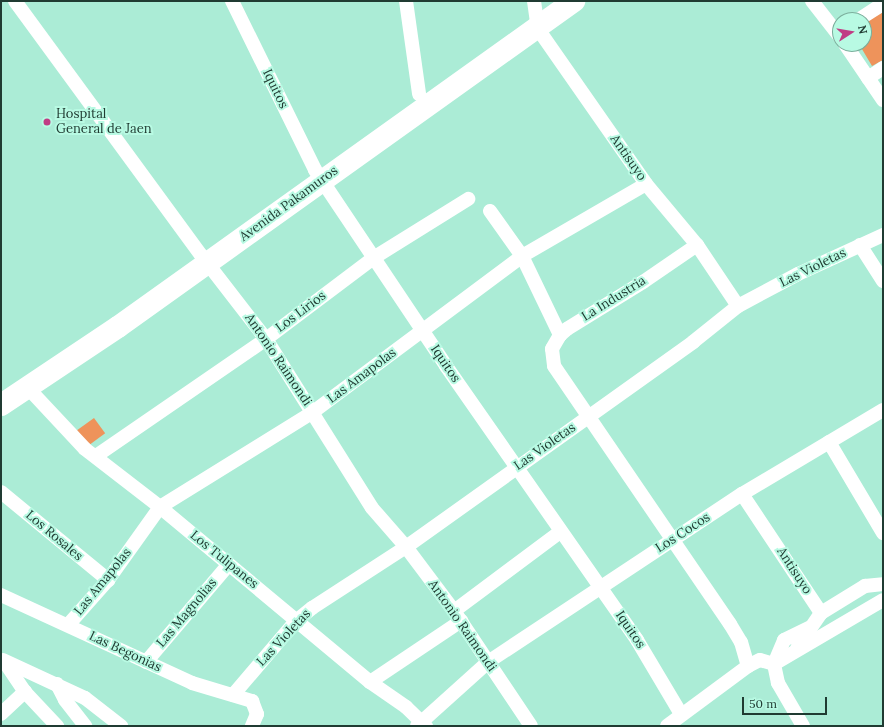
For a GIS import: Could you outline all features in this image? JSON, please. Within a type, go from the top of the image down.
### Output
[{"type":"highway","name":"Avenida Pakamuros","points":[[318,175],[419,94],[540,11],[574,1]]},
{"type":"highway","name":"Avenida Pakamuros","points":[[1,405],[28,388],[540,11]]},
{"type":"highway","name":"Avenida Pakamuros","points":[[1,393],[204,259]]},
{"type":"street","name":"Antonio Raimondi","points":[[15,1],[204,259],[266,339],[372,508],[406,547],[457,616],[530,726]]},
{"type":"street","name":"Iquitos","points":[[232,1],[318,175],[560,532],[637,640],[681,714]]},
{"type":"street","points":[[406,1],[419,94]]},
{"type":"street","points":[[812,1],[832,25]]},
{"type":"street","points":[[870,12],[883,4]]},
{"type":"street","name":"Antisuyo","points":[[540,11],[646,184],[697,245],[738,306]]},
{"type":"street","points":[[851,52],[883,100]]},
{"type":"street","points":[[868,78],[883,68]]},
{"type":"street","name":"Las Amapolas","points":[[68,625],[108,580],[160,506],[313,412],[522,256],[646,184]]},
{"type":"street","name":"Los Lirios","points":[[96,456],[266,339],[375,257],[468,198]]},
{"type":"street","points":[[490,212],[522,256],[560,335],[552,349],[554,366],[587,418],[673,539],[741,642],[748,666]]},
{"type":"street","name":"Las Violetas","points":[[233,695],[296,621],[312,608],[406,547],[693,342],[738,306],[798,274],[883,235]]},
{"type":"street","name":"La Industria","points":[[560,335],[697,245]]},
{"type":"street","points":[[860,245],[883,281]]},
{"type":"street","name":"Los Tulipanes","points":[[28,388],[85,448],[160,506],[370,682],[406,707],[422,725]]},
{"type":"street","name":"Los Cocos","points":[[422,725],[488,662],[742,494],[883,410]]},
{"type":"street","points":[[828,442],[883,533]]},
{"type":"street","name":"Los Rosales","points":[[1,492],[108,580]]},
{"type":"street","name":"Antisuyo","points":[[742,494],[821,613]]},
{"type":"street","points":[[370,682],[457,616],[560,532]]},
{"type":"street","name":"Las Magnolias","points":[[146,662],[229,564]]},
{"type":"street","points":[[797,648],[821,613],[865,586],[883,584]]},
{"type":"street","name":"Las Begonias","points":[[1,595],[192,683],[252,701],[257,714],[252,726]]},
{"type":"street","points":[[774,664],[797,648],[825,635],[852,616],[883,600]]},
{"type":"street","points":[[803,726],[778,683],[774,664],[784,640],[810,628]]},
{"type":"street","points":[[2,659],[86,698],[121,726]]},
{"type":"street","points":[[2,659],[25,692],[57,726]]},
{"type":"street","points":[[667,726],[681,714],[748,666],[760,660],[774,664]]},
{"type":"street","points":[[57,684],[66,700],[86,726]]},
{"type":"street","points":[[1,714],[25,692]]},
{"type":"shaded area","points":[[883,12],[883,60],[872,66],[864,52],[872,52],[872,18]]},
{"type":"shaded area","points":[[94,418],[105,433],[88,446],[77,430]]},
{"type":"place","name":"Hospital General de Jaen","points":[[47,122]]}]
